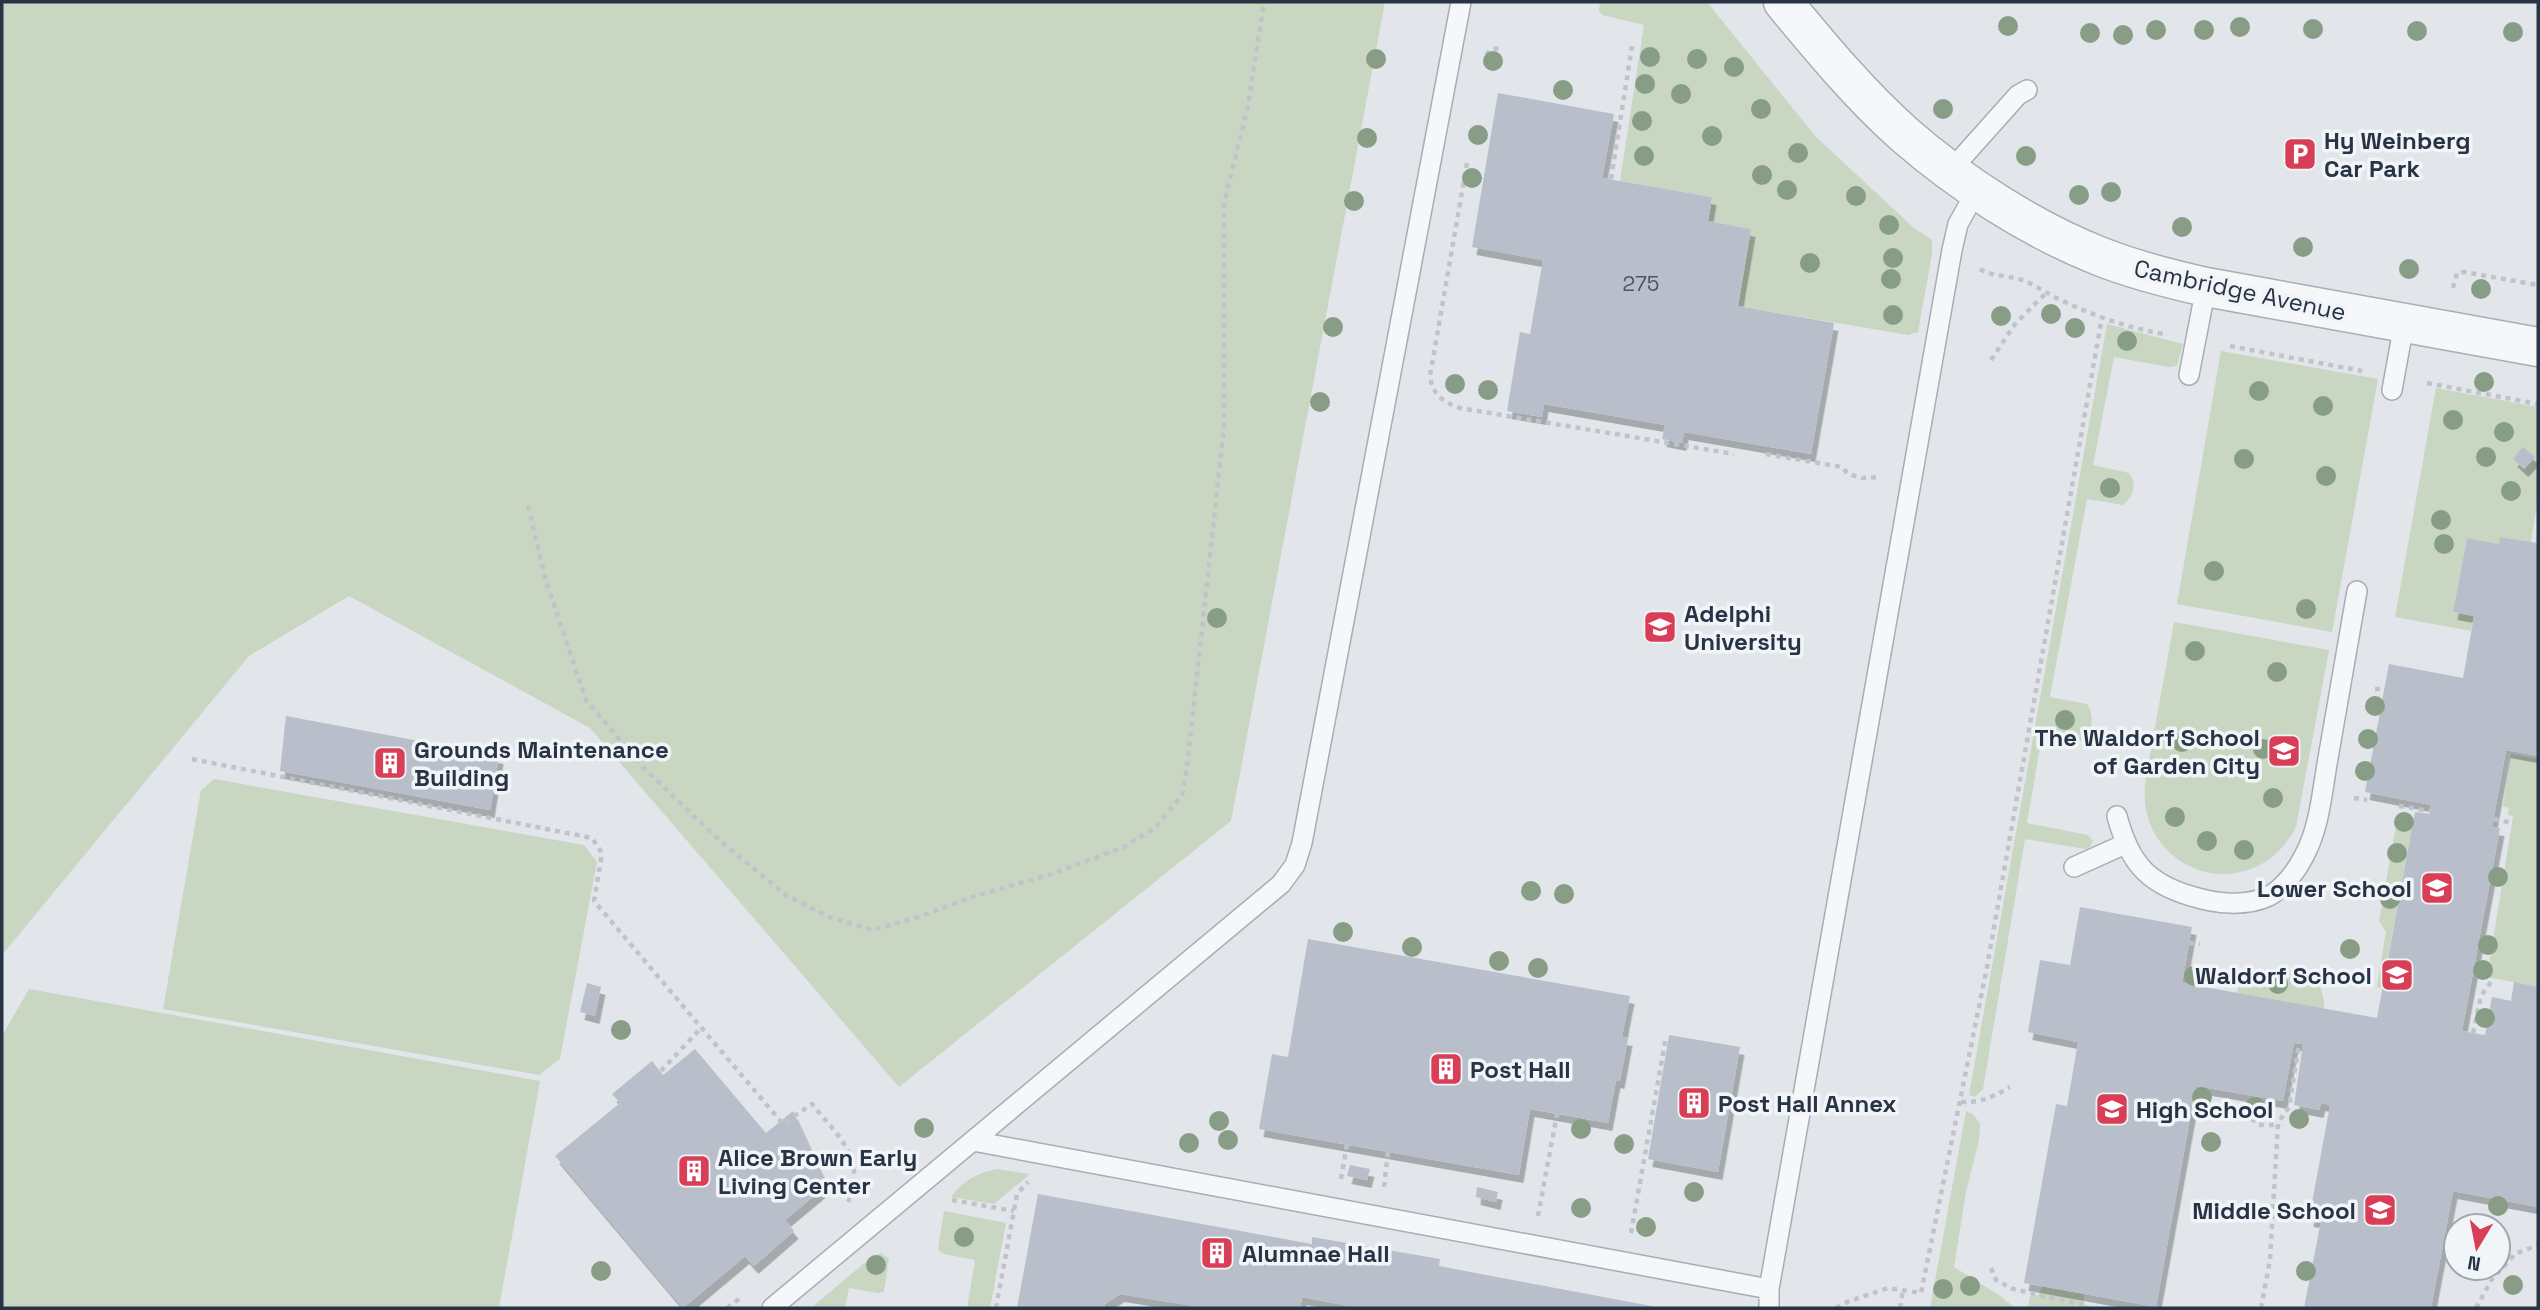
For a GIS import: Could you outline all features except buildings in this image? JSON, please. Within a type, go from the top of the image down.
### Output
[{"type":"street","name":"Cambridge Avenue","points":[[1783,2],[1824,52],[1906,136],[1964,180],[2030,222],[2099,256],[2165,278],[2206,287],[2538,348]]},
{"type":"lane","points":[[772,1308],[1281,884],[1295,865],[1461,2]]},
{"type":"lane","points":[[973,1141],[1626,1261],[1769,1299],[1964,180],[2018,95],[2027,90]]},
{"type":"lane","points":[[2189,374],[2206,287]]},
{"type":"lane","points":[[2392,390],[2404,324]]},
{"type":"lane","points":[[2117,816],[2124,844],[2142,871],[2164,888],[2194,897],[2227,903],[2245,903],[2270,895],[2287,882],[2304,857],[2318,817],[2357,591]]},
{"type":"lane","points":[[2074,867],[2124,844]]},
{"type":"path","points":[[528,506],[546,581],[586,700],[644,768],[720,841],[786,895],[829,917],[872,930],[1049,875],[1124,847],[1155,828],[1182,795],[1187,767],[1224,427],[1224,203],[1248,106],[1264,2]]},
{"type":"path","points":[[1611,179],[1632,46]]},
{"type":"path","points":[[1484,63],[1486,53],[1492,49],[1503,48]]},
{"type":"path","points":[[1468,158],[1430,376],[1434,391],[1442,400],[1460,408],[1734,454]]},
{"type":"path","points":[[1980,269],[1988,274],[2020,279],[2102,317],[2135,329],[2171,335]]},
{"type":"path","points":[[2453,288],[2457,273],[2465,272],[2538,285]]},
{"type":"path","points":[[1991,360],[2015,324],[2047,292]]},
{"type":"path","points":[[1836,1308],[1888,1287],[1921,1293],[1961,1102],[2102,317]]},
{"type":"path","points":[[2230,346],[2366,372]]},
{"type":"path","points":[[2427,383],[2538,404]]},
{"type":"path","points":[[1766,454],[1842,467],[1848,474],[1862,478],[1880,477]]},
{"type":"path","points":[[2375,688],[2384,689]]},
{"type":"path","points":[[192,759],[592,838],[602,853],[594,901],[783,1124],[812,1104],[850,1153],[856,1175],[844,1208]]},
{"type":"path","points":[[2354,798],[2367,800]]},
{"type":"path","points":[[2399,806],[2430,811]]},
{"type":"path","points":[[2494,820],[2512,823]]},
{"type":"path","points":[[2337,889],[2349,891]]},
{"type":"path","points":[[2189,943],[2200,944]]},
{"type":"path","points":[[2473,1033],[2481,996],[2493,979]]},
{"type":"path","points":[[661,1071],[701,1028]]},
{"type":"path","points":[[1626,1261],[1666,1037]]},
{"type":"path","points":[[2261,1308],[2270,1259],[2278,1123],[2289,1107],[2299,1044]]},
{"type":"path","points":[[1961,1102],[1976,1103],[1986,1100],[2010,1087]]},
{"type":"path","points":[[2245,1111],[2258,1125],[2278,1123]]},
{"type":"path","points":[[1533,1244],[1557,1114]]},
{"type":"path","points":[[1341,1183],[1347,1144]]},
{"type":"path","points":[[1383,1191],[1388,1152]]},
{"type":"path","points":[[996,1308],[1017,1194]]},
{"type":"path","points":[[948,1200],[1014,1211]]},
{"type":"path","points":[[2476,1308],[2492,1279],[2515,1254],[2538,1245]]},
{"type":"path","points":[[1990,1268],[1996,1280],[2013,1289],[2084,1304]]},
{"type":"path","points":[[1900,1308],[1903,1290]]},
{"type":"path","points":[[727,1308],[749,1291]]},
{"type":"green space","points":[[2,2],[1385,2],[1231,821],[899,1087],[590,728],[349,596],[249,656],[2,955]]},
{"type":"green space","points":[[1600,2],[1707,2],[1816,137],[1914,228],[1932,240],[1932,254],[1918,332],[1908,335],[1738,306],[1751,229],[1708,221],[1712,197],[1620,181],[1644,25],[1602,15],[1599,11]]},
{"type":"green space","points":[[2107,324],[2183,344],[2177,366],[2169,367],[2114,357],[2093,465],[2129,473],[2133,490],[2123,505],[2087,499],[2050,697],[2087,704],[2092,718],[2091,727],[2085,740],[2079,742],[2042,736],[2027,823],[2088,835],[2093,841],[2086,849],[2025,839],[1983,1089],[1975,1097],[1969,1095]]},
{"type":"green space","points":[[2221,351],[2378,379],[2332,632],[2177,604]]},
{"type":"green space","points":[[2436,388],[2538,407],[2538,497],[2531,542],[2501,537],[2499,544],[2467,538],[2453,612],[2474,616],[2471,631],[2395,617]]},
{"type":"green space","points":[[2174,622],[2329,650],[2296,827],[2277,853],[2251,869],[2229,874],[2213,873],[2185,864],[2162,844],[2148,817],[2145,802],[2146,778]]},
{"type":"green space","points":[[2511,754],[2538,759],[2538,987],[2487,977],[2513,816],[2508,815],[2509,808],[2503,806]]},
{"type":"green space","points":[[214,779],[584,845],[597,862],[560,1059],[539,1075],[163,1009],[201,790]]},
{"type":"green space","points":[[2398,814],[2414,818],[2382,988],[2377,987],[2386,932],[2379,921]]},
{"type":"green space","points":[[2271,968],[2301,974],[2316,982],[2323,997],[2324,1009],[2237,993],[2242,981],[2249,974]]},
{"type":"green space","points":[[29,989],[540,1081],[499,1308],[2,1308],[2,1036]]},
{"type":"green space","points":[[1966,1111],[1974,1115],[1980,1124],[1979,1140],[1966,1192],[1954,1267],[2015,1308],[1930,1308]]},
{"type":"green space","points":[[997,1169],[1030,1174],[994,1204],[951,1197],[971,1178]]},
{"type":"green space","points":[[944,1211],[1006,1223],[990,1308],[967,1308],[975,1260],[944,1254],[938,1250]]},
{"type":"green space","points":[[881,1253],[889,1259],[884,1292],[849,1288],[845,1308],[811,1308],[873,1256]]},
{"type":"green space","points":[[2043,1286],[2084,1294],[2084,1304],[2095,1308],[2028,1308],[2030,1296],[2038,1295]]},
{"type":"place","name":"Hy Weinberg Car Park","points":[[2300,154]]},
{"type":"place","name":"Adelphi University","points":[[1660,627]]},
{"type":"place","name":"The Waldorf School of Garden City","points":[[2284,751]]},
{"type":"place","name":"Grounds Maintenance Building","points":[[390,763]]},
{"type":"place","name":"Lower School","points":[[2437,888]]},
{"type":"place","name":"Waldorf School","points":[[2397,975]]},
{"type":"place","name":"Post Hall","points":[[1446,1069]]},
{"type":"place","name":"Post Hall Annex","points":[[1694,1103]]},
{"type":"place","name":"High School","points":[[2112,1109]]},
{"type":"place","name":"Alice Brown Early Living Center","points":[[694,1171]]},
{"type":"place","name":"Middle School","points":[[2380,1210]]},
{"type":"place","name":"Alumnae Hall","points":[[1217,1253]]}]
